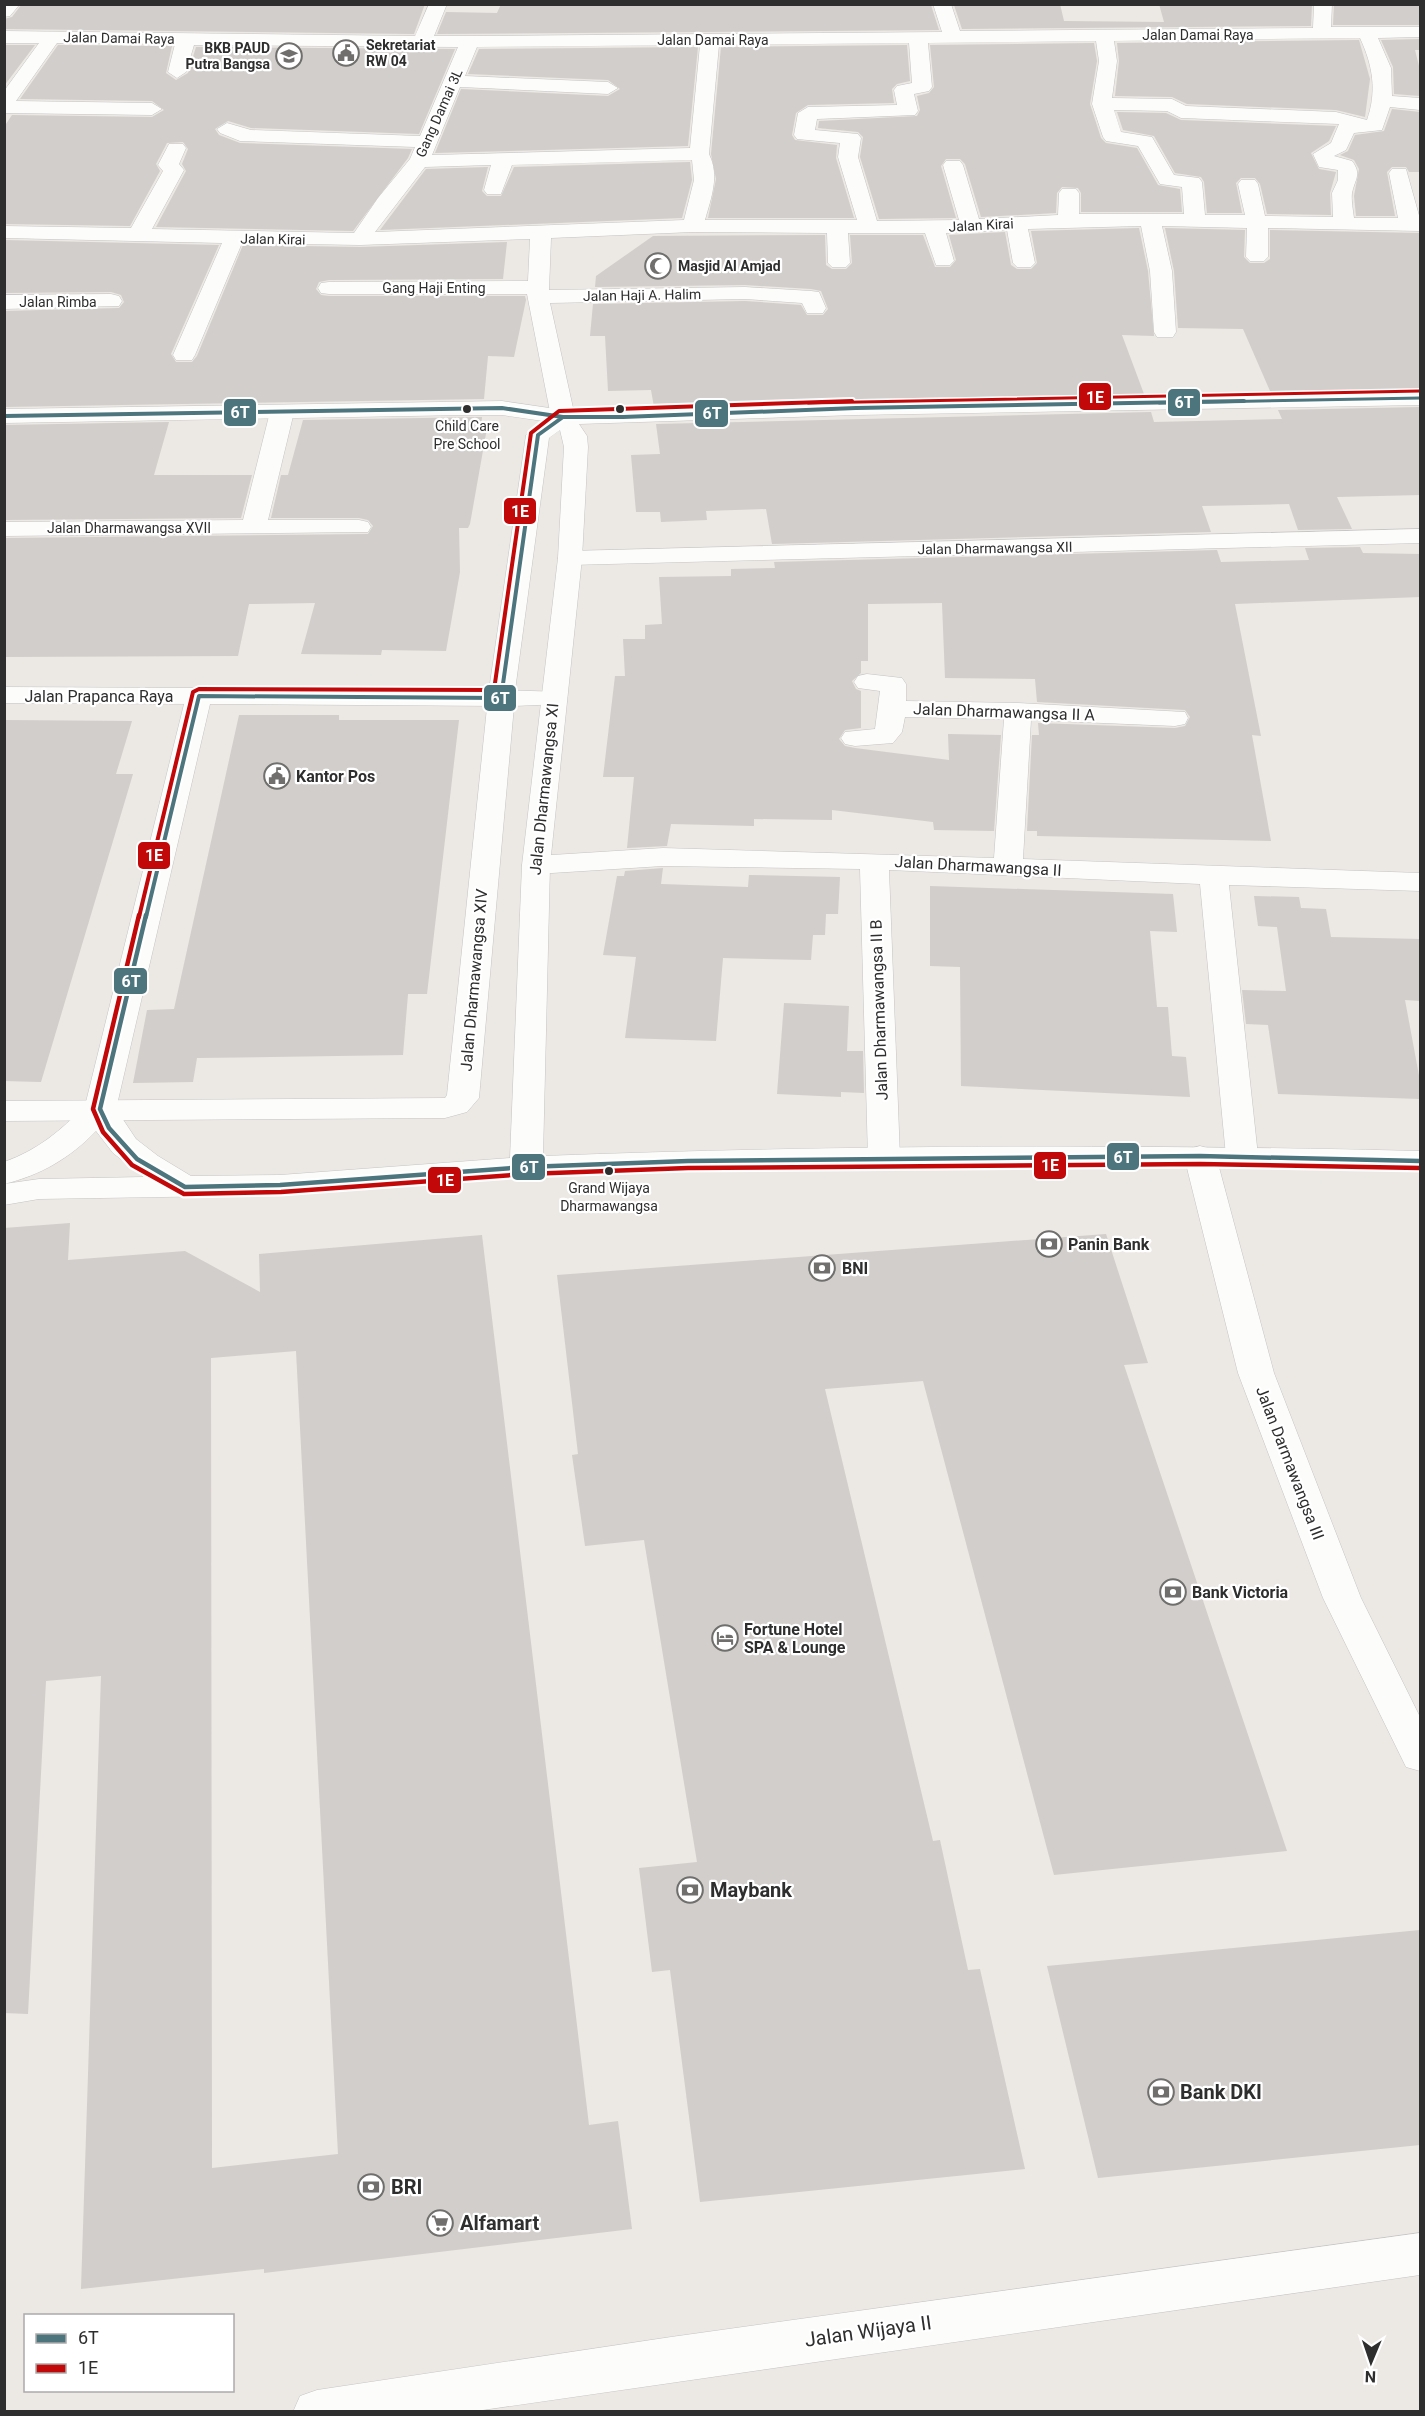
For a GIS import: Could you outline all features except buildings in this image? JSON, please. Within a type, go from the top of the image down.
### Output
[{"type":"street","points":[[4,12],[11,4]]},
{"type":"street","points":[[422,42],[438,4]]},
{"type":"street","points":[[942,4],[953,38]]},
{"type":"street","points":[[1322,34],[1323,4]]},
{"type":"street","name":"Jalan Damai Raya","points":[[4,37],[470,42],[1420,32]]},
{"type":"street","points":[[1344,223],[1342,193],[1348,180],[1347,167],[1326,163],[1323,154],[1339,146],[1347,127],[1376,126],[1385,101],[1380,59],[1367,34]]},
{"type":"street","points":[[7,100],[53,36]]},
{"type":"street","points":[[1104,36],[1108,61],[1102,104],[1113,137],[1145,141],[1167,180],[1192,182],[1195,221]]},
{"type":"street","points":[[869,227],[848,157],[851,138],[804,135],[808,113],[908,111],[904,90],[922,87],[918,38]]},
{"type":"street","points":[[177,72],[186,39]]},
{"type":"street","points":[[693,226],[705,177],[705,162],[699,154],[710,40]]},
{"type":"street","name":"Gang Damai 3L","points":[[360,239],[385,202],[418,161],[470,42]]},
{"type":"street","points":[[453,81],[608,88]]},
{"type":"street","points":[[7,100],[152,109]]},
{"type":"street","points":[[1385,101],[1420,104]]},
{"type":"street","points":[[1102,104],[1172,105],[1181,112],[1336,118],[1353,121],[1355,126]]},
{"type":"street","points":[[227,129],[240,135],[251,136],[428,141]]},
{"type":"street","points":[[137,236],[174,170],[168,165],[176,148]]},
{"type":"street","points":[[418,161],[503,160],[609,154],[699,154]]},
{"type":"street","points":[[475,181],[496,185],[503,160]]},
{"type":"street","points":[[953,165],[970,225]]},
{"type":"street","points":[[1399,173],[1415,225]]},
{"type":"street","points":[[405,180],[440,180]]},
{"type":"street","points":[[1248,184],[1259,233],[1257,257]]},
{"type":"street","points":[[1068,221],[1069,193]]},
{"type":"street","points":[[1150,219],[1161,271],[1166,332]]},
{"type":"street","name":"Jalan Kirai","points":[[4,232],[360,239],[693,226],[934,227],[1150,219],[1415,225]]},
{"type":"street","points":[[1016,223],[1024,263]]},
{"type":"street","points":[[934,227],[943,261]]},
{"type":"street","points":[[837,228],[839,263]]},
{"type":"street","points":[[541,233],[539,292],[563,417]]},
{"type":"street","points":[[184,355],[234,238]]},
{"type":"street","name":"Gang Haji Enting","points":[[329,288],[539,292]]},
{"type":"street","name":"Jalan Haji A. Halim","points":[[539,292],[745,293],[811,297],[815,308]]},
{"type":"street","name":"Jalan Rimba","points":[[4,302],[111,301]]},
{"type":"street","points":[[4,416],[502,408],[563,417],[856,408],[1420,398]]},
{"type":"street","points":[[254,527],[282,412]]},
{"type":"street","name":"Jalan Dharmawangsa XI","points":[[526,1167],[536,865],[570,558],[576,447],[575,436],[563,417]]},
{"type":"street","name":"Jalan Dharmawangsa XIV","points":[[4,1111],[101,1105],[445,1108],[456,1105],[463,1098],[501,698],[538,435],[563,417]]},
{"type":"street","name":"Jalan Dharmawangsa XVII","points":[[4,529],[359,527]]},
{"type":"street","name":"Jalan Dharmawangsa XII","points":[[570,558],[1420,536]]},
{"type":"street","points":[[867,682],[893,684],[893,709]]},
{"type":"street","name":"Jalan Prapanca Raya","points":[[4,695],[553,698]]},
{"type":"street","points":[[4,1174],[41,1160],[68,1141],[101,1105],[199,696]]},
{"type":"street","name":"Jalan Dharmawangsa II A","points":[[855,738],[884,737],[888,732],[893,709],[1018,711],[1175,718]]},
{"type":"street","points":[[1008,867],[1018,711]]},
{"type":"street","name":"Jalan Dharmawangsa II","points":[[536,865],[663,857],[874,861],[1214,876],[1420,882]]},
{"type":"street","name":"Jalan Dharmawangsa II B","points":[[874,861],[884,1158]]},
{"type":"street","points":[[1214,876],[1242,1156]]},
{"type":"street","points":[[101,1105],[122,1144],[137,1159],[185,1187]]},
{"type":"street","name":"Jalan Darmawangsa III","points":[[1200,1156],[1256,1372],[1342,1598],[1420,1756]]},
{"type":"street","points":[[4,1195],[39,1189],[280,1185],[526,1167],[688,1161],[1242,1156],[1420,1161]]},
{"type":"street","name":"Jalan Wijaya II","points":[[317,2412],[671,2359],[1420,2254]]},
{"type":"transit line","name":"1E","points":[[1420,391],[856,401],[559,411],[531,433],[494,690],[199,689],[193,692],[93,1109],[103,1132],[132,1165],[184,1194],[281,1192],[526,1174],[688,1168],[1200,1164],[1420,1168]]},
{"type":"transit line","name":"6T","points":[[4,416],[502,408],[563,417],[623,417],[856,408],[1420,398]]},
{"type":"transit line","name":"6T","points":[[563,417],[538,435],[501,698],[199,696],[100,1109],[109,1128],[137,1159],[185,1187],[280,1185],[526,1167],[688,1161],[1200,1156],[1420,1161]]},
{"type":"place","name":"Sekretariat RW 04","points":[[346,53]]},
{"type":"place","name":"BKB PAUD Putra Bangsa","points":[[289,56]]},
{"type":"place","name":"Masjid Al Amjad","points":[[658,266]]},
{"type":"place","name":"Child Care Pre School","points":[[467,409]]},
{"type":"place","name":"Kantor Pos","points":[[277,776]]},
{"type":"place","name":"Grand Wijaya Dharmawangsa","points":[[609,1171]]},
{"type":"place","name":"Panin Bank","points":[[1049,1244]]},
{"type":"place","name":"BNI","points":[[822,1268]]},
{"type":"place","name":"Bank Victoria","points":[[1173,1592]]},
{"type":"place","name":"Fortune Hotel SPA & Lounge","points":[[725,1638]]},
{"type":"place","name":"Maybank","points":[[690,1890]]},
{"type":"place","name":"Bank DKI","points":[[1161,2092]]},
{"type":"place","name":"BRI","points":[[371,2187]]},
{"type":"place","name":"Alfamart","points":[[440,2223]]}]
